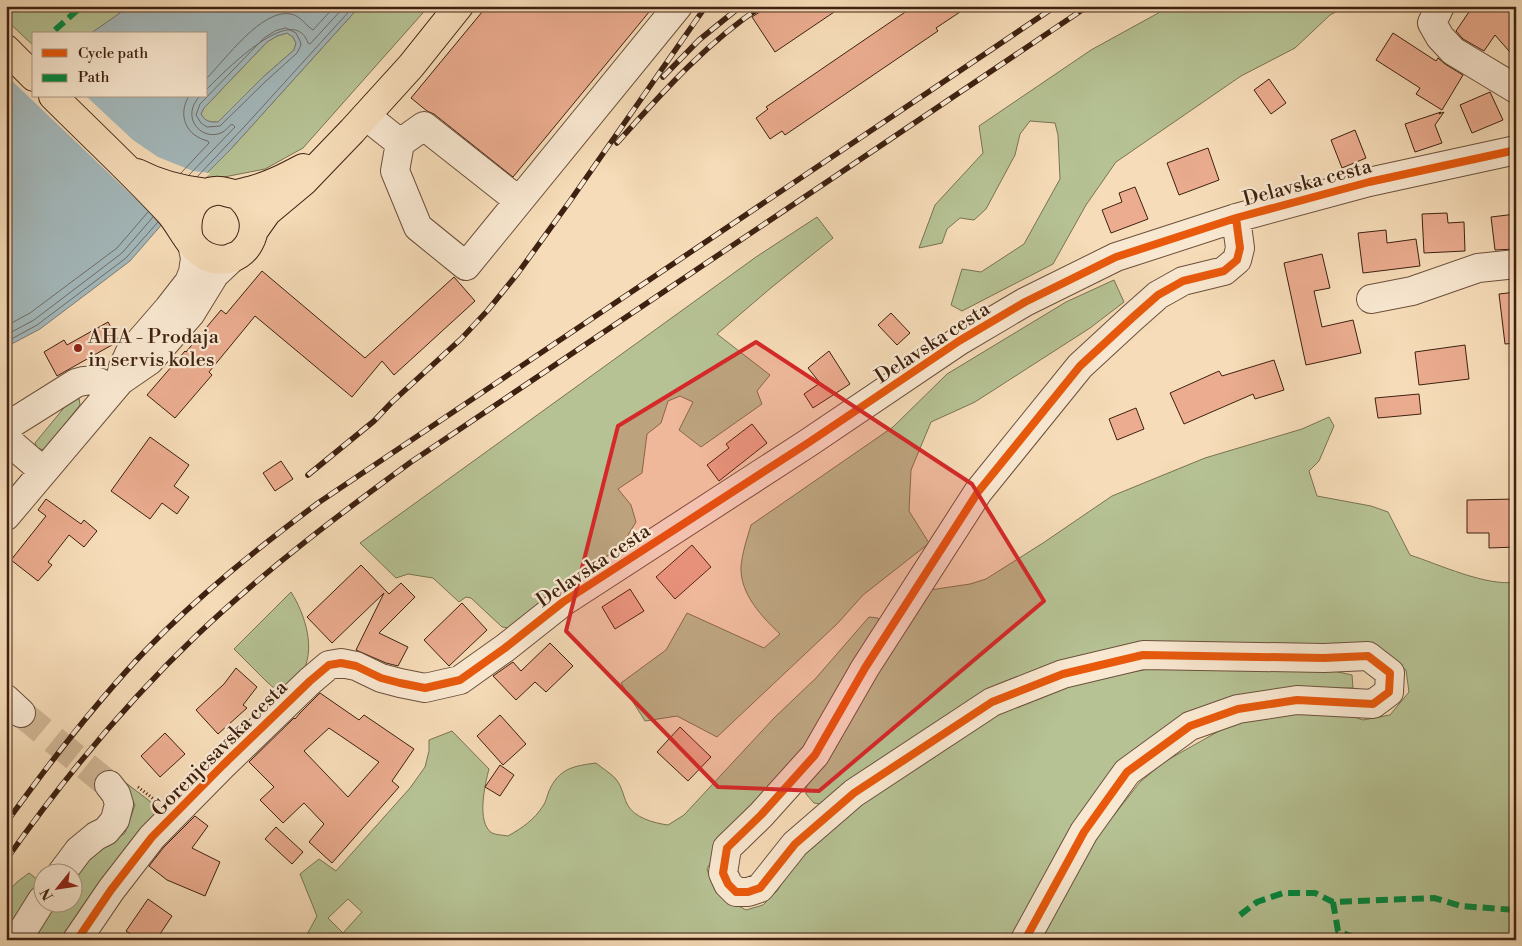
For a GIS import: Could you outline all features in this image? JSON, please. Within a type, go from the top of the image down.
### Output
[{"type":"main road","points":[[255,229],[267,212],[303,182],[366,116],[411,66],[459,6]]},
{"type":"main road","points":[[6,49],[32,75]]},
{"type":"main road","points":[[55,98],[169,213],[196,246],[224,259],[233,257],[248,246],[253,238],[255,229],[251,209],[245,200],[236,194]]},
{"type":"main road","points":[[120,164],[182,191],[206,193],[216,191],[236,194],[278,182],[329,154]]},
{"type":"main road","points":[[196,246],[186,229],[187,218],[190,208],[197,199],[206,193]]},
{"type":"street","points":[[519,201],[424,126],[400,142],[395,171],[418,227],[466,266],[519,201],[678,6]]},
{"type":"street","points":[[1440,6],[1432,23],[1440,37],[1453,51],[1516,89]]},
{"type":"street","points":[[366,116],[400,142]]},
{"type":"street","name":"Delavska cesta","points":[[425,688],[460,680],[505,648],[563,602],[808,443],[960,341],[1025,302],[1116,257],[1236,218],[1377,180],[1516,150]]},
{"type":"street","points":[[1025,940],[1084,832],[1127,772],[1190,726],[1238,709],[1297,700],[1373,704],[1389,692],[1390,673],[1368,656],[1324,658],[1143,655],[1063,674],[992,702],[854,793],[795,844],[760,888],[748,892],[736,892],[728,884],[723,873],[727,848],[761,815],[815,755],[865,668],[984,485],[1080,366],[1158,295],[1183,281],[1224,271],[1237,260],[1240,248],[1236,218]]},
{"type":"street","points":[[116,385],[129,354],[183,291],[193,272],[196,246]]},
{"type":"street","points":[[6,516],[116,385],[149,361],[191,313],[215,274],[233,257]]},
{"type":"street","points":[[1371,299],[1412,291],[1478,268],[1516,264]]},
{"type":"street","points":[[6,426],[76,383],[85,380],[116,385]]},
{"type":"street","points":[[6,440],[43,471]]},
{"type":"street","name":"Gorenjesavska cesta","points":[[76,940],[110,890],[152,837],[222,765],[329,665],[348,664],[387,680],[425,688]]},
{"type":"street","name":"Gorenjesavska cesta","points":[[68,864],[79,850],[96,836],[106,831],[115,820],[119,804],[116,794],[122,785]]},
{"type":"street","points":[[18,940],[34,914]]},
{"type":"path","points":[[122,785],[158,802]]},
{"type":"highlighted area","points":[[756,342],[972,484],[1044,601],[819,791],[718,787],[566,631],[618,426]]},
{"type":"green space","points":[[6,6],[130,6],[93,32],[32,32],[32,44],[6,20]]},
{"type":"green space","points":[[360,6],[429,6],[303,148],[265,169],[219,178],[203,177],[230,150]]},
{"type":"green space","points":[[1171,6],[1347,6],[1330,15],[1295,48],[1241,76],[1116,162],[1086,205],[1053,264],[962,311],[951,305],[962,269],[981,272],[1024,244],[1060,179],[1058,135],[1055,123],[1030,121],[1020,134],[1015,155],[986,209],[974,220],[960,218],[947,229],[942,243],[919,248],[935,205],[983,153],[979,126],[1091,50]]},
{"type":"green space","points":[[287,33],[293,37],[296,43],[294,50],[263,77],[218,122],[206,120],[201,114],[204,108],[267,42]]},
{"type":"green space","points":[[817,217],[833,238],[717,334],[770,375],[757,391],[762,404],[701,447],[679,430],[693,402],[680,396],[668,401],[661,423],[647,434],[642,473],[618,489],[631,505],[636,522],[628,535],[630,542],[557,591],[510,628],[502,627],[471,598],[466,597],[459,602],[433,578],[408,574],[396,578],[360,543],[756,257]]},
{"type":"green space","points":[[1114,280],[1124,302],[1090,328],[975,402],[931,422],[911,470],[909,511],[928,544],[863,595],[838,623],[717,737],[677,716],[645,721],[621,683],[666,650],[687,613],[764,648],[780,634],[753,604],[744,586],[741,567],[751,525],[893,427],[947,374],[1066,302]]},
{"type":"green space","points":[[72,398],[79,398],[80,405],[44,450],[37,448],[35,443]]},
{"type":"green space","points":[[1329,417],[1334,426],[1319,461],[1309,471],[1317,496],[1371,506],[1388,512],[1410,555],[1477,578],[1504,583],[1516,582],[1516,940],[1035,940],[1100,833],[1140,782],[1164,762],[1242,718],[1335,710],[1363,720],[1390,715],[1409,692],[1406,670],[1385,652],[1206,642],[1134,645],[821,804],[814,803],[806,794],[807,784],[902,630],[930,590],[970,584],[986,579],[1112,496],[1205,458],[1302,429]]},
{"type":"green space","points":[[291,592],[305,621],[309,644],[306,665],[301,675],[282,695],[234,649]]},
{"type":"green space","points":[[869,617],[878,618],[881,626],[794,766],[719,847],[707,869],[717,889],[732,902],[746,910],[763,905],[777,891],[804,850],[867,799],[967,732],[1026,699],[1090,680],[1159,667],[1329,670],[1352,675],[1353,688],[1287,688],[1187,716],[1013,940],[304,940],[317,916],[300,874],[319,859],[336,871],[410,788],[425,767],[429,751],[429,740],[452,731],[489,769],[484,793],[483,812],[487,828],[494,834],[508,836],[532,820],[544,804],[553,783],[562,773],[574,767],[596,763],[617,781],[627,804],[634,813],[651,821],[668,825],[684,815],[774,718],[816,678]],"holes":[[[348,899],[362,912],[343,933],[328,918]]]},
{"type":"green space","points":[[122,780],[164,812],[66,940],[31,940],[48,914],[82,914],[81,864],[125,833],[135,805]]},
{"type":"green space","points":[[29,873],[32,875],[32,900],[8,940],[6,940],[6,894]]},
{"type":"water","points":[[130,6],[360,6],[230,150],[203,177],[130,261],[40,329],[6,347],[6,83],[32,67],[32,98],[208,98],[208,32],[93,32]],"holes":[[[287,33],[293,37],[296,43],[294,50],[263,77],[218,122],[210,122],[201,114],[204,108],[267,42]]]},
{"type":"pier","points":[[32,64],[32,98],[88,98],[133,140],[158,157],[193,171],[210,173],[164,226],[9,78]]},
{"type":"building","points":[[487,6],[654,6],[513,177],[411,98]]},
{"type":"building","points":[[769,6],[843,6],[775,52],[752,17]]},
{"type":"building","points":[[914,6],[969,6],[936,28],[938,31],[785,135],[782,131],[770,139],[756,118],[768,109],[766,107]]},
{"type":"building","points":[[1473,6],[1516,6],[1516,59],[1495,35],[1484,51],[1463,39],[1456,31]]},
{"type":"building","points":[[1393,33],[1436,61],[1438,58],[1463,75],[1442,110],[1416,94],[1420,88],[1376,60]]},
{"type":"building","points":[[1269,79],[1286,103],[1271,114],[1254,90]]},
{"type":"building","points":[[1490,92],[1503,120],[1472,133],[1460,105]]},
{"type":"building","points":[[1441,112],[1439,114],[1444,112],[1435,125],[1442,143],[1415,152],[1405,124]]},
{"type":"building","points":[[1355,130],[1366,158],[1342,168],[1331,140]]},
{"type":"building","points":[[1208,148],[1219,180],[1179,195],[1167,163]]},
{"type":"building","points":[[1135,187],[1148,219],[1111,233],[1102,210],[1122,202],[1119,193]]},
{"type":"building","points":[[1447,213],[1448,223],[1464,222],[1465,251],[1424,253],[1422,214]]},
{"type":"building","points":[[1516,214],[1516,249],[1495,250],[1491,217]]},
{"type":"building","points":[[1386,230],[1387,243],[1416,239],[1420,266],[1363,273],[1358,233]]},
{"type":"building","points":[[1322,254],[1330,288],[1314,291],[1322,327],[1353,320],[1361,353],[1306,365],[1284,263]]},
{"type":"building","points":[[262,271],[365,358],[454,277],[475,301],[394,375],[382,361],[352,397],[255,316],[209,372],[212,375],[175,418],[147,395],[221,310],[226,314]]},
{"type":"building","points":[[1516,292],[1516,343],[1505,344],[1499,294]]},
{"type":"building","points":[[891,313],[910,333],[897,345],[878,325]]},
{"type":"building","name":"AHA - Prodaja in servis koles","points":[[108,322],[119,341],[57,376],[44,352],[64,340],[67,345]]},
{"type":"building","points":[[1465,345],[1469,379],[1419,385],[1415,352]]},
{"type":"building","points":[[829,351],[850,384],[813,408],[804,394],[820,383],[808,368]]},
{"type":"building","points":[[1274,360],[1284,390],[1255,399],[1253,394],[1184,424],[1170,393],[1219,371],[1222,376]]},
{"type":"building","points":[[1419,394],[1421,414],[1378,418],[1375,398]]},
{"type":"building","points":[[1136,408],[1144,429],[1117,440],[1109,419]]},
{"type":"building","points":[[752,424],[767,443],[719,481],[707,465],[729,448],[726,444]]},
{"type":"building","points":[[150,437],[189,465],[174,486],[189,497],[177,514],[162,503],[150,519],[111,491]]},
{"type":"building","points":[[281,461],[293,479],[275,491],[263,473]]},
{"type":"building","points":[[46,499],[81,524],[84,520],[97,531],[84,547],[69,535],[48,562],[52,565],[38,581],[11,560],[46,516],[38,510]]},
{"type":"building","points":[[1516,499],[1516,547],[1489,548],[1489,533],[1467,533],[1467,500]]},
{"type":"building","points":[[692,545],[711,567],[675,599],[656,577]]},
{"type":"building","points":[[361,565],[389,594],[401,583],[415,597],[379,633],[408,647],[398,666],[356,650],[384,593],[332,643],[307,617]]},
{"type":"building","points":[[630,589],[644,611],[615,629],[602,607]]},
{"type":"building","points":[[462,603],[487,630],[449,666],[424,640]]},
{"type":"building","points":[[550,643],[573,666],[546,692],[535,682],[516,700],[493,676],[513,662],[521,671]]},
{"type":"building","points":[[236,668],[257,687],[243,705],[247,708],[218,734],[196,710],[224,684]]},
{"type":"building","points":[[320,693],[359,720],[364,715],[414,749],[392,781],[399,787],[332,863],[309,842],[324,824],[304,803],[283,823],[260,800],[274,787],[249,762]],"holes":[[[329,728],[379,762],[348,797],[304,751]]]},
{"type":"building","points":[[500,715],[526,744],[503,765],[477,736]]},
{"type":"building","points":[[680,727],[711,757],[688,781],[657,752]]},
{"type":"building","points":[[165,733],[185,754],[160,777],[141,756]]},
{"type":"building","points":[[500,765],[514,775],[500,796],[485,787]]},
{"type":"building","points":[[195,816],[208,826],[192,848],[220,862],[205,896],[167,880],[149,866],[164,847]]},
{"type":"building","points":[[276,827],[303,852],[292,864],[265,839]]},
{"type":"building","points":[[148,899],[172,916],[156,940],[139,940],[126,931]]},
{"type":"tunnel","points":[[21,713],[109,785]]},
{"type":"railway","points":[[308,475],[374,421],[461,339],[488,310],[518,273],[570,201],[706,6]]},
{"type":"railway","points":[[663,77],[699,40],[741,6]]},
{"type":"railway","points":[[617,143],[703,52],[762,6]]},
{"type":"railway","points":[[6,823],[74,733],[128,669],[187,610],[273,537],[318,503],[1056,6]]},
{"type":"railway","points":[[6,860],[73,771],[145,687],[222,612],[301,545],[411,462],[1088,6]]},
{"type":"marked path","points":[[55,30],[82,6]]},
{"type":"marked path","points":[[1240,915],[1257,902],[1283,893],[1315,893],[1333,902],[1434,898],[1461,906],[1516,910]]},
{"type":"marked path","points":[[1333,902],[1338,931],[1360,940]]},
{"type":"cycle path","points":[[77,940],[111,890],[152,837],[223,765],[329,665],[341,663],[356,666],[381,678],[425,688],[460,680],[505,648],[563,602],[808,443],[959,341],[1025,302],[1116,257],[1236,218],[1369,182],[1516,150]]},
{"type":"cycle path","points":[[1025,940],[1084,832],[1127,772],[1190,726],[1238,709],[1297,700],[1373,704],[1389,692],[1390,673],[1368,656],[1324,658],[1143,655],[1063,674],[992,702],[854,793],[795,844],[760,888],[748,892],[736,892],[728,884],[723,873],[727,848],[761,815],[815,755],[865,668],[978,492],[1080,366],[1132,318],[1158,295],[1183,281],[1224,271],[1237,260],[1240,248],[1236,218]]},
{"type":"place","name":"AHA - Prodaja in servis koles","points":[[78,348]]}]
